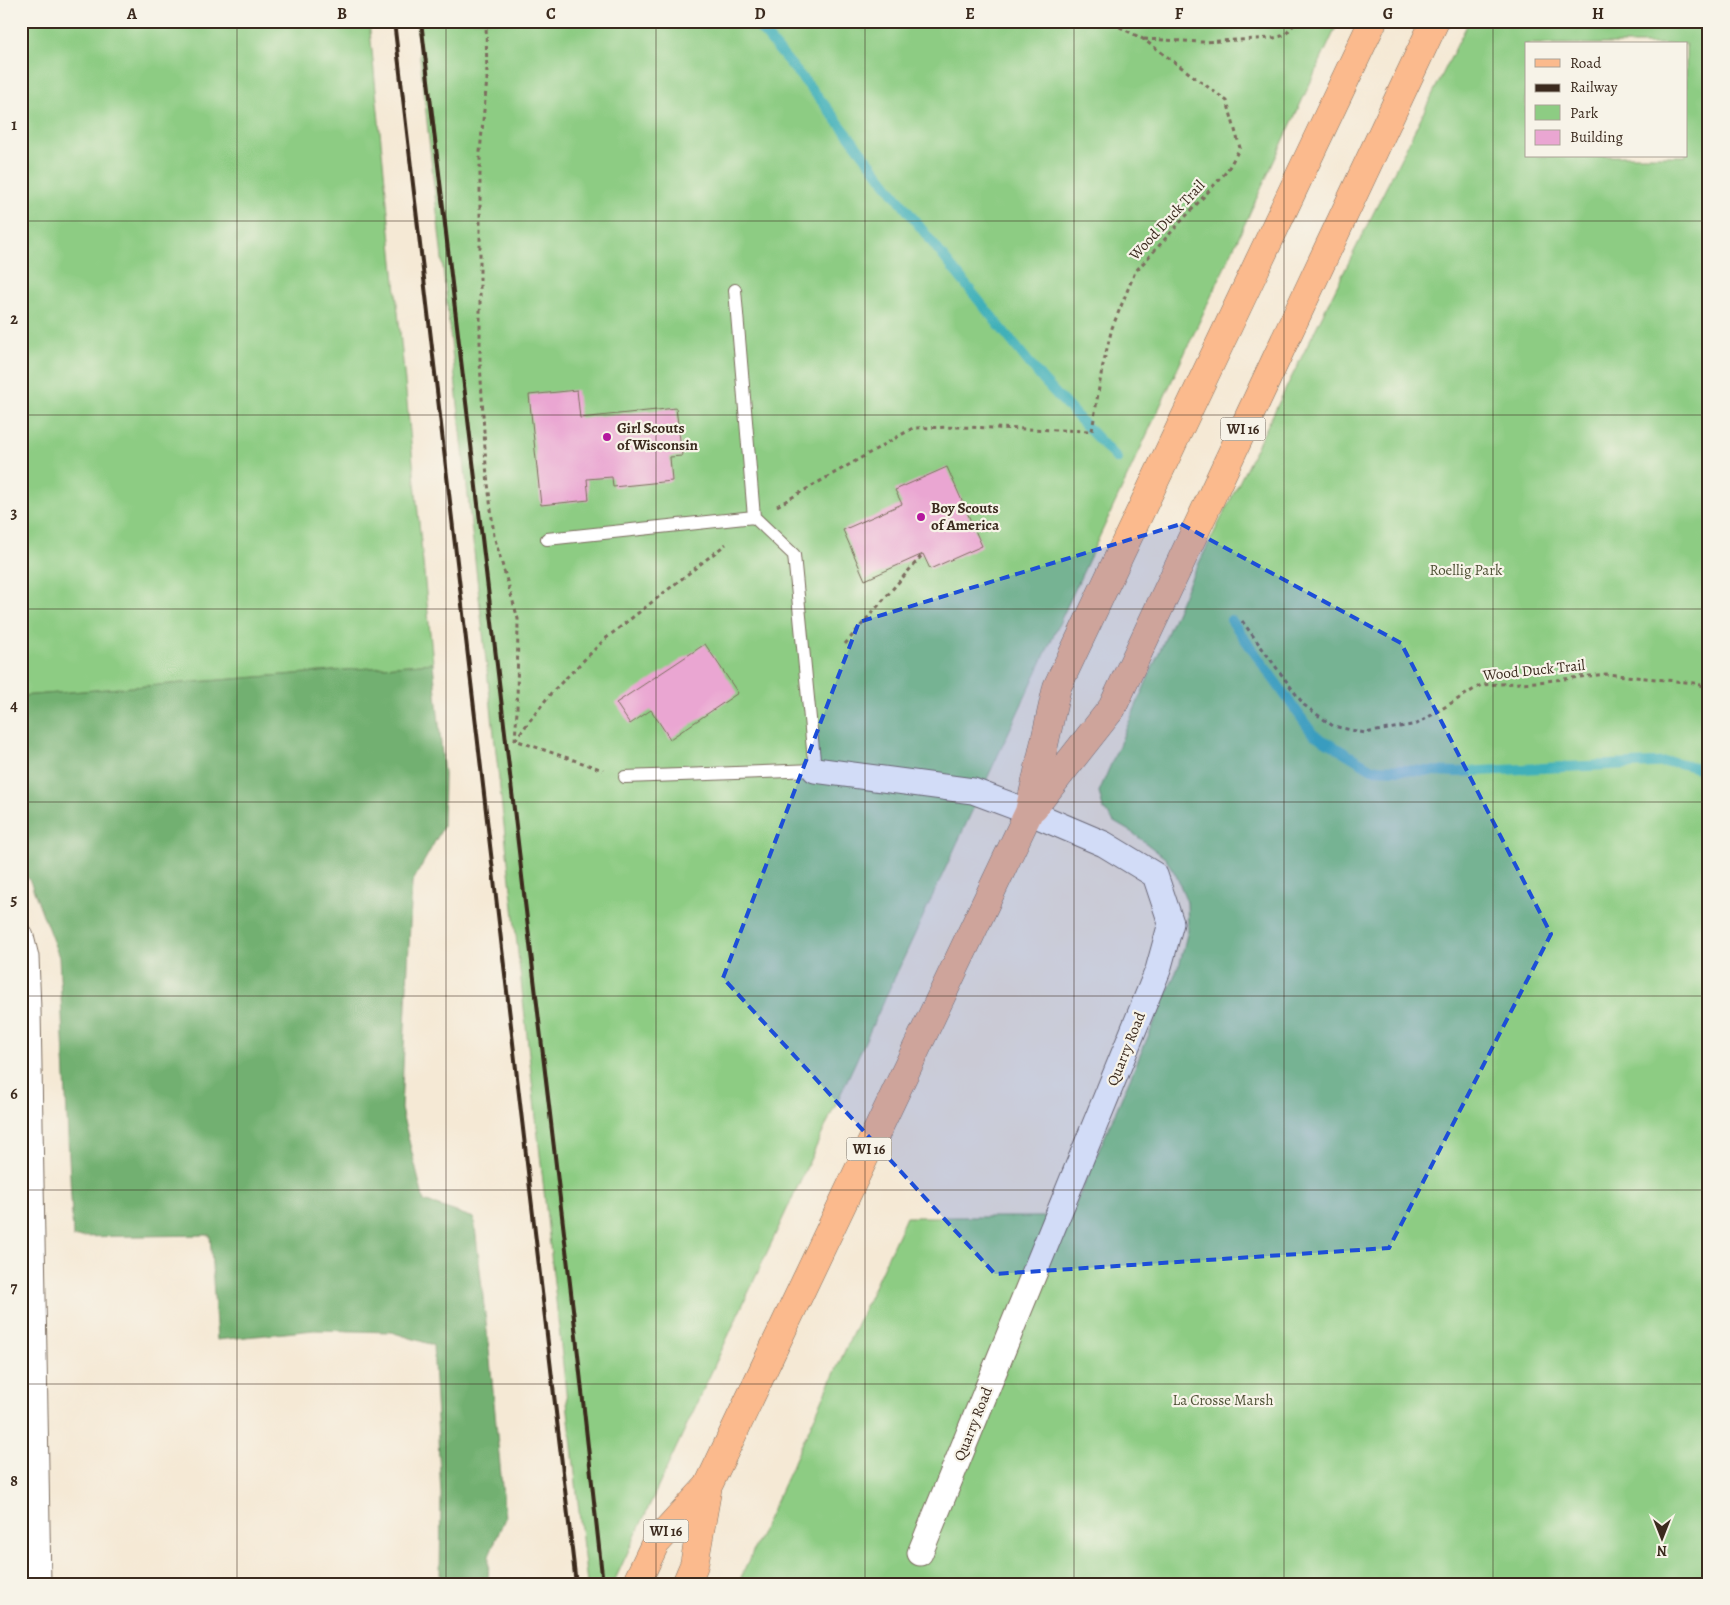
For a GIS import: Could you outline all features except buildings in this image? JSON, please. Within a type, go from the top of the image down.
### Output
[{"type":"main road","name":"WI 16","points":[[1030,812],[1057,687],[1373,21]]},
{"type":"main road","name":"WI 16","points":[[686,1584],[694,1565],[708,1486],[1030,812],[1112,708],[1435,21]]},
{"type":"main road","name":"WI 16","points":[[636,1584],[655,1544],[708,1486]]},
{"type":"street","name":"Quarry Road","points":[[815,770],[973,791],[1030,812],[1104,844],[1155,875],[1171,923],[1158,970],[920,1553]]},
{"type":"street","points":[[21,937],[26,957],[28,1010],[38,1584]]},
{"type":"lane","points":[[625,777],[815,770],[794,555],[755,519],[735,290]]},
{"type":"lane","points":[[547,539],[755,519]]},
{"type":"path","points":[[486,21],[487,78],[480,152],[480,362],[486,466],[494,536],[518,619],[515,740]]},
{"type":"path","points":[[1018,21],[1022,24],[1039,21]]},
{"type":"path","name":"Wood Duck Trail","points":[[755,519],[913,428],[960,427],[1092,431],[1102,369],[1112,328],[1135,272],[1228,171],[1240,148],[1228,100],[1143,39],[1108,21]]},
{"type":"path","points":[[1143,39],[1202,42],[1274,38],[1285,35],[1297,21]]},
{"type":"path","points":[[515,740],[551,693],[605,639],[755,519]]},
{"type":"path","points":[[845,644],[923,554]]},
{"type":"path","name":"Wood Duck Trail","points":[[1242,621],[1304,705],[1333,726],[1365,733],[1416,724],[1481,685],[1538,682],[1606,674],[1696,683],[1709,688]]},
{"type":"path","points":[[515,740],[625,777]]},
{"type":"highlighted area","points":[[1181,524],[1401,643],[1551,934],[1389,1248],[995,1274],[723,978],[859,622]]},
{"type":"green space","points":[[21,21],[369,21],[433,663],[21,696]]},
{"type":"green space","points":[[416,21],[1339,21],[613,1584],[587,1584]]},
{"type":"green space","points":[[1469,21],[1709,21],[1709,1584],[738,1584],[906,1217],[1070,1217],[1180,963],[1188,930],[1187,902],[1176,875],[1165,858],[1133,833],[1114,822],[1103,808],[1099,792],[1188,585]]},
{"type":"green space","points":[[433,663],[444,774],[443,827],[412,883],[401,1109],[424,1201],[474,1218],[505,1518],[489,1556],[488,1584],[440,1584],[441,1494],[433,1345],[391,1332],[314,1330],[217,1340],[210,1235],[73,1237],[59,957],[30,881],[21,869],[21,696]]},
{"type":"waterway","points":[[753,21],[820,99],[1043,380],[1117,459]]},
{"type":"waterway","points":[[1231,620],[1313,734],[1372,769],[1457,772],[1675,762],[1709,771]]},
{"type":"railway","points":[[394,21],[576,1584]]},
{"type":"railway","points":[[421,21],[573,1309],[603,1584]]},
{"type":"place","name":"Girl Scouts of Wisconsin","points":[[607,437]]},
{"type":"place","name":"Boy Scouts of America","points":[[921,517]]},
{"type":"park label","name":"Roellig Park","points":[[1466,570]]},
{"type":"park label","name":"La Crosse Marsh","points":[[1223,1400]]}]
